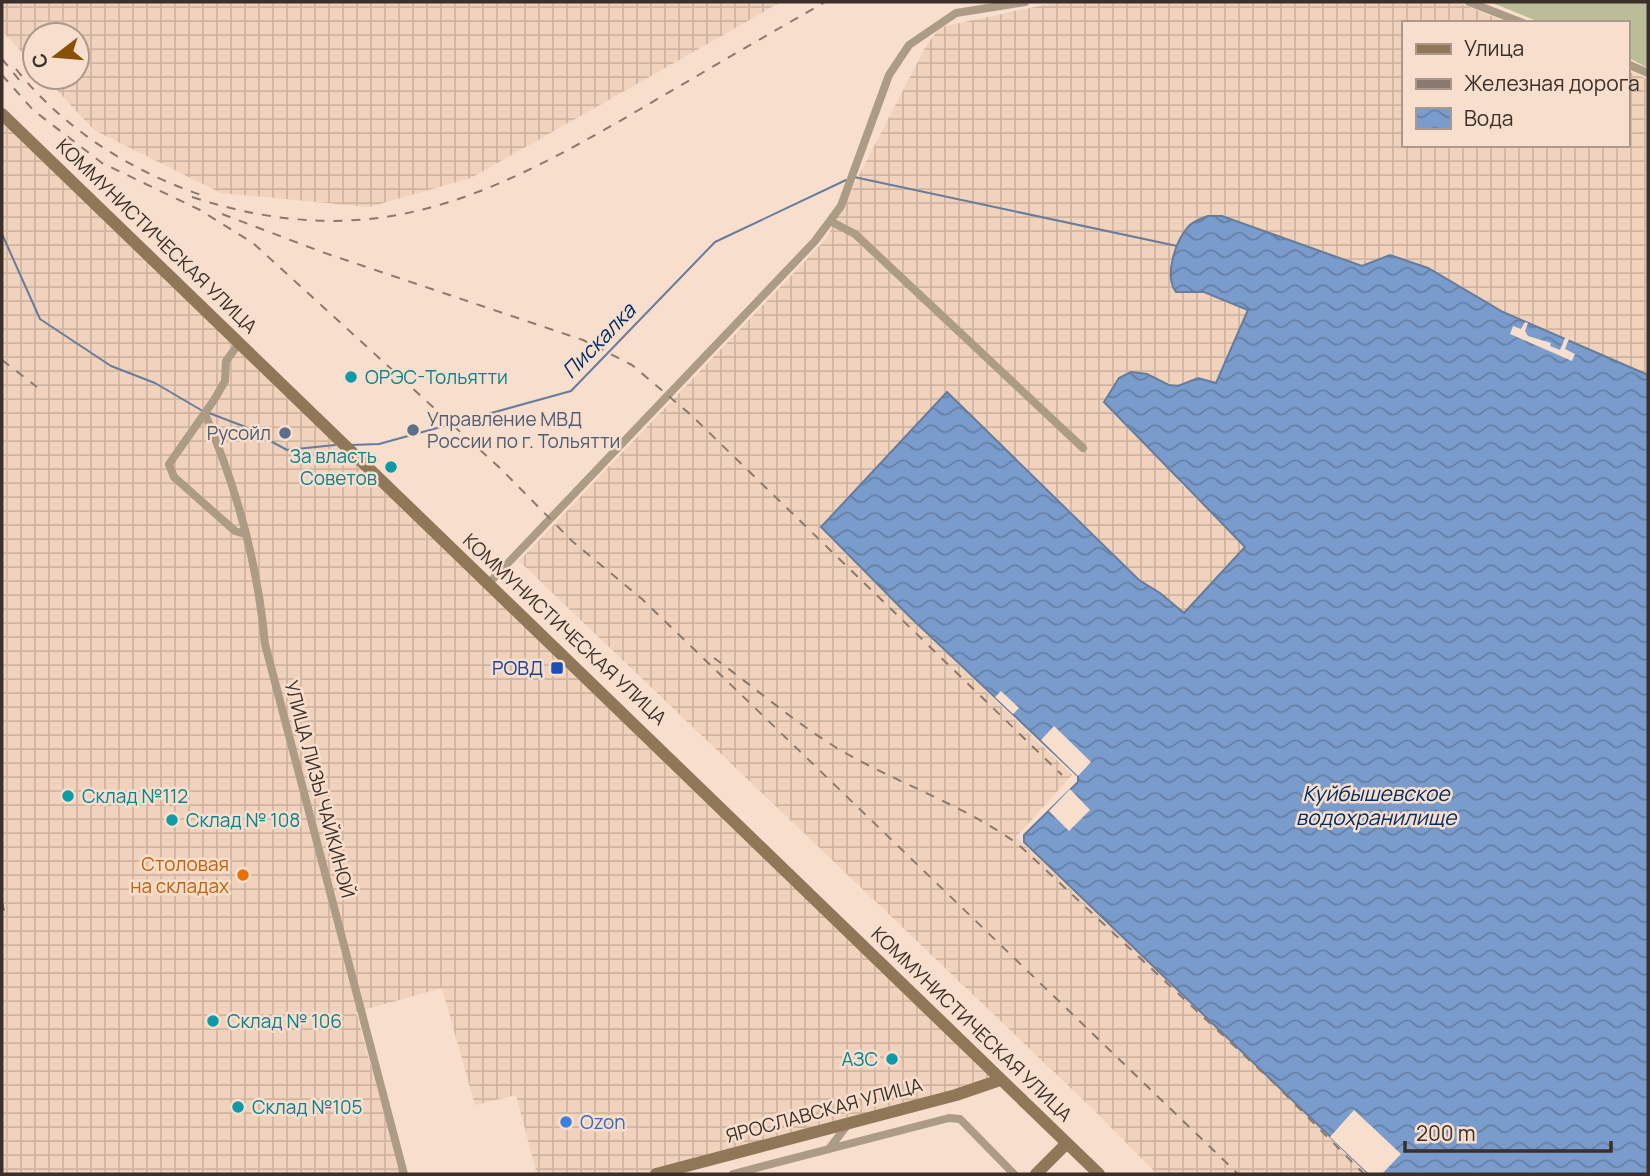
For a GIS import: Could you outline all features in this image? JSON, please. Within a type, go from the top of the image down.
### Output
[{"type":"main road","name":"КОММУНИСТИЧЕСКАЯ УЛИЦА","points":[[2,114],[648,735],[1099,1174]]},
{"type":"main road","name":"ЯРОСЛАВСКАЯ УЛИЦА","points":[[656,1174],[956,1095],[1000,1080]]},
{"type":"main road","points":[[1036,1174],[1067,1143]]},
{"type":"street","points":[[488,584],[815,241],[841,206],[889,75],[909,45],[956,13],[1025,2]]},
{"type":"street","points":[[1469,2],[1518,21]]},
{"type":"street","points":[[1629,65],[1648,73]]},
{"type":"street","points":[[830,221],[855,234],[1083,448]]},
{"type":"street","points":[[240,342],[226,361],[225,382],[169,464],[174,477],[236,531],[244,534]]},
{"type":"street","name":"УЛИЦА ЛИЗЫ ЧАЙКИНОЙ","points":[[205,414],[217,440],[257,579],[265,644],[404,1174]]},
{"type":"street","points":[[733,1174],[949,1118],[960,1119],[1014,1174]]},
{"type":"street","points":[[829,1149],[849,1124]]},
{"type":"shaded area","points":[[2,2],[781,2],[471,178],[369,207],[221,193],[94,130],[58,91],[91,91],[91,21],[21,21],[21,51],[2,31]]},
{"type":"shaded area","points":[[1058,2],[1457,2],[1503,21],[1402,21],[1402,147],[1629,147],[1629,72],[1648,79],[1648,375],[1503,312],[1420,265],[1386,255],[1362,266],[1222,216],[1208,216],[1194,221],[1177,246],[1171,280],[1176,292],[1204,292],[1248,310],[1216,383],[1202,379],[1177,386],[1157,378],[1119,378],[1106,405],[1176,473],[1180,483],[1245,547],[1184,613],[1139,580],[947,392],[820,529],[1072,775],[1016,837],[1369,1174],[1157,1174],[1098,1114],[519,561],[826,239],[927,44],[941,27]]},
{"type":"shaded area","points":[[2,116],[993,1079],[954,1093],[645,1174],[537,1174],[516,1095],[475,1105],[442,988],[356,1012],[401,1174],[2,1174]]},
{"type":"green space","points":[[1490,2],[1648,2],[1648,68],[1629,58],[1629,21],[1537,21]]},
{"type":"water","name":"Куйбышевское водохранилище","points":[[1208,216],[1222,216],[1362,266],[1390,255],[1428,268],[1503,312],[1648,375],[1648,1174],[1369,1174],[1024,842],[1024,835],[1078,782],[1078,776],[909,616],[821,527],[947,392],[1139,580],[1184,613],[1245,547],[1104,402],[1119,378],[1131,372],[1147,374],[1169,385],[1178,386],[1198,378],[1216,383],[1248,310],[1204,292],[1176,292],[1171,277],[1175,250],[1183,233],[1192,223]]},
{"type":"pier","points":[[1525,322],[1528,323],[1525,331],[1528,336],[1551,343],[1550,346],[1560,350],[1565,338],[1569,339],[1565,349],[1575,354],[1572,361],[1510,334],[1513,326],[1521,329]]},
{"type":"pier","points":[[1001,691],[1019,708],[1013,714],[995,697]]},
{"type":"pier","points":[[1054,726],[1091,762],[1078,776],[1041,740]]},
{"type":"pier","points":[[1070,789],[1090,810],[1069,831],[1049,811]]},
{"type":"pier","points":[[1354,1110],[1401,1154],[1382,1174],[1369,1174],[1330,1137]]},
{"type":"waterway","name":"Пискалка","points":[[854,177],[1177,246]]},
{"type":"waterway","name":"Пискалка","points":[[351,445],[379,444],[571,391],[715,242],[846,180]]},
{"type":"waterway","name":"Пискалка","points":[[2,234],[40,319],[111,366],[155,383],[201,410]]},
{"type":"waterway","name":"Пискалка","points":[[209,413],[243,426],[287,450],[335,445]]},
{"type":"railway","points":[[192,197],[256,214],[316,221],[371,219],[424,209],[476,193],[581,143],[825,2]]},
{"type":"railway","points":[[2,59],[20,81]]},
{"type":"railway","points":[[16,69],[55,110],[99,145],[148,173],[201,195]]},
{"type":"railway","points":[[2,75],[33,110],[102,163],[200,210],[253,243],[501,469],[572,541],[642,599],[1238,1174]]},
{"type":"railway","points":[[222,214],[322,252],[583,340],[632,365],[691,415],[1062,775]]},
{"type":"railway","points":[[2,360],[37,387]]},
{"type":"railway","points":[[714,658],[831,744],[978,819],[1019,845],[1274,1083],[1364,1174]]},
{"type":"railway","points":[[2,902],[5,915]]},
{"type":"place","name":"ОРЭС-Тольятти","points":[[351,377]]},
{"type":"place","name":"Управление МВД России по г. Тольятти","points":[[413,430]]},
{"type":"place","name":"Русойл","points":[[285,433]]},
{"type":"place","name":"За власть Советов","points":[[391,467]]},
{"type":"place","name":"РОВД","points":[[557,668]]},
{"type":"place","name":"Склад №112","points":[[68,796]]},
{"type":"place","name":"Склад № 108","points":[[172,820]]},
{"type":"place","name":"Столовая на складах","points":[[243,875]]},
{"type":"place","name":"Склад № 106","points":[[213,1021]]},
{"type":"place","name":"АЗС","points":[[892,1059]]},
{"type":"place","name":"Склад №105","points":[[238,1107]]},
{"type":"place","name":"Ozon","points":[[566,1122]]}]
